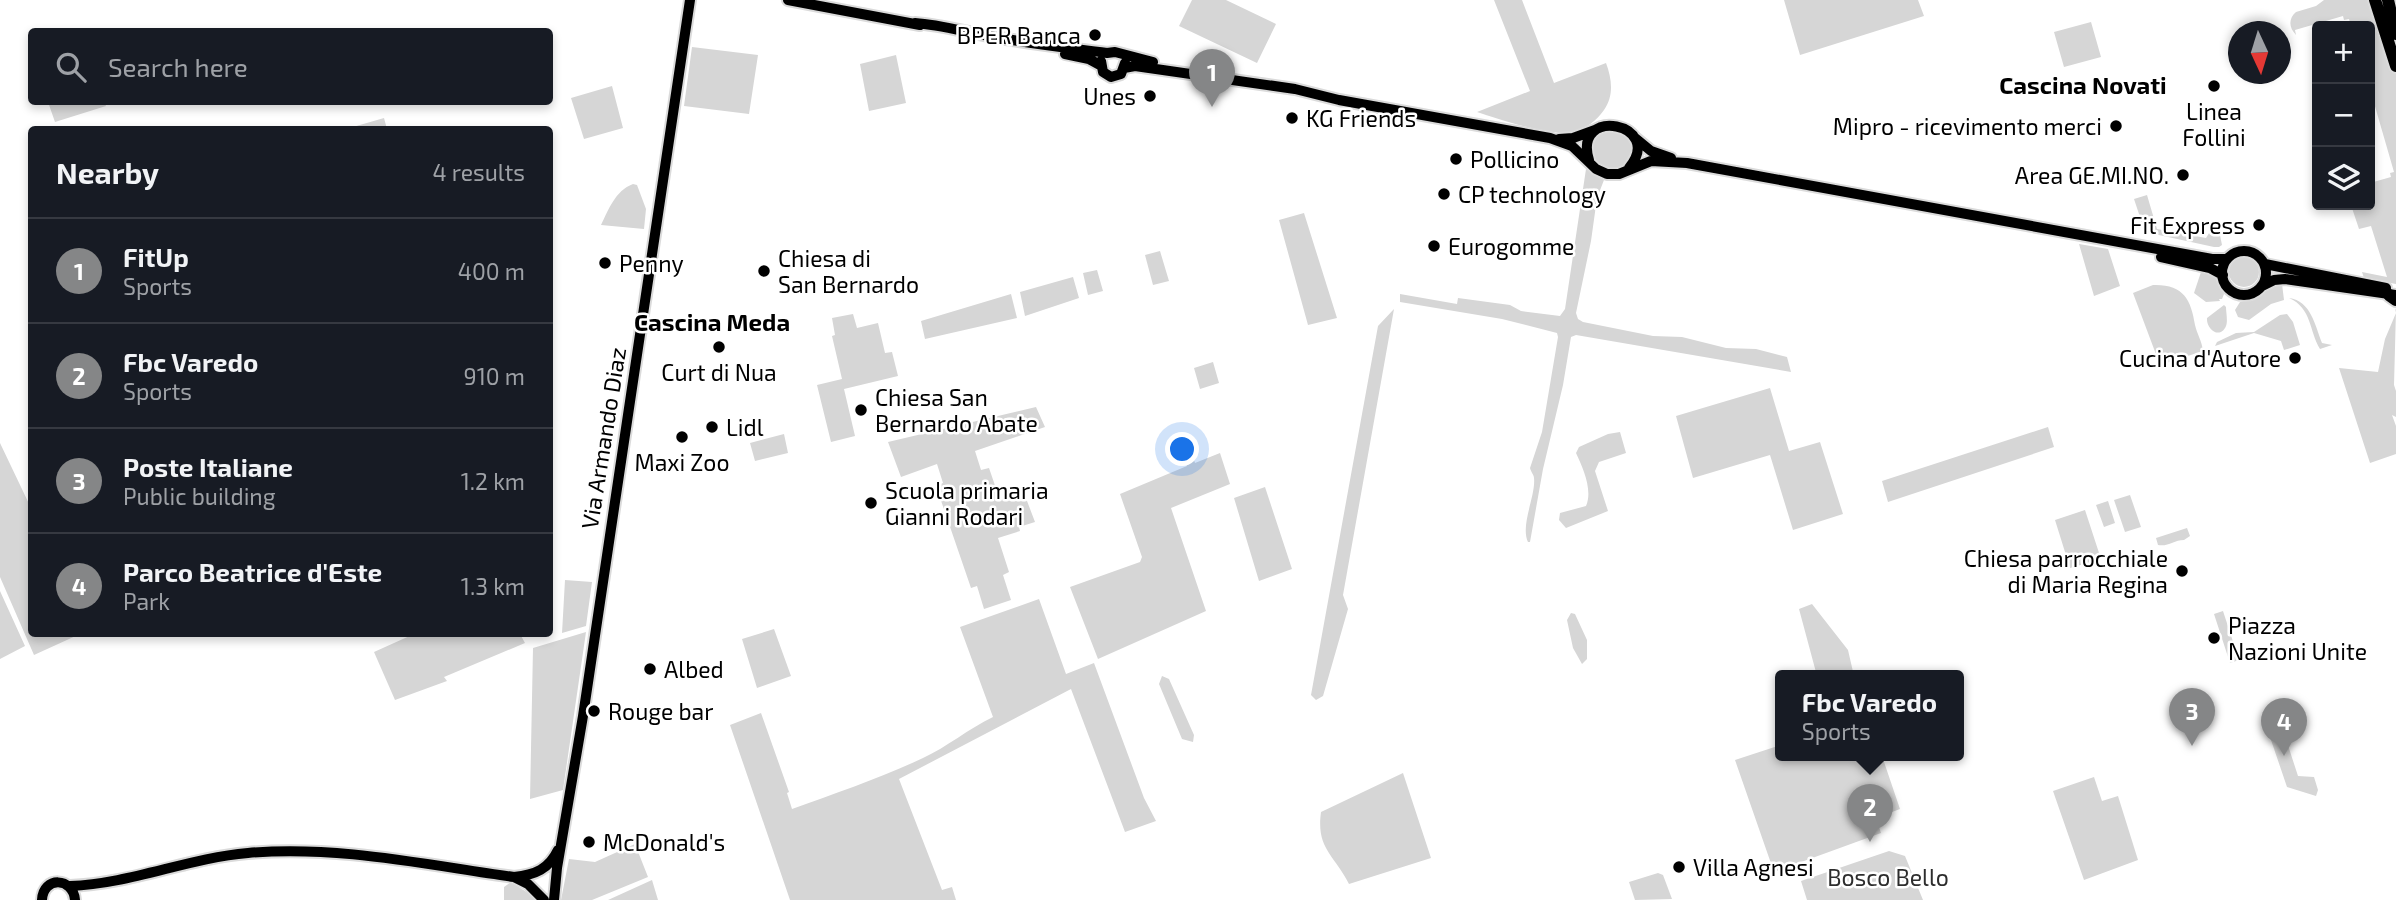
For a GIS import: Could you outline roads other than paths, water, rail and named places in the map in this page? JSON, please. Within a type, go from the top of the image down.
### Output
[{"type":"highway","points":[[2375,0],[2396,66]]},
{"type":"highway","points":[[2388,0],[2396,34]]},
{"type":"main road","points":[[789,0],[947,31],[1120,54],[1219,78]]},
{"type":"main road","name":"Via Armando Diaz","points":[[569,812],[690,3]]},
{"type":"main road","points":[[1012,40],[1089,59],[1111,76],[1118,75],[1124,68],[1135,66],[1295,89],[1550,138],[1572,146],[1596,169],[1606,174],[1617,174],[1651,161],[1687,163],[2211,260],[2227,259],[2235,253],[2247,251],[2259,256],[2265,264],[2266,275],[2262,286]]},
{"type":"main road","points":[[1100,65],[1107,54]]},
{"type":"main road","points":[[1120,54],[1124,59],[1124,68]]},
{"type":"main road","points":[[1550,138],[1573,138],[1607,125],[1618,125],[1651,151],[1687,163]]},
{"type":"main road","points":[[1591,162],[1587,145],[1597,130]]},
{"type":"main road","points":[[1628,169],[1637,155],[1634,137]]},
{"type":"main road","points":[[2111,241],[2149,254],[2210,268],[2223,275]]},
{"type":"main road","points":[[2227,259],[2223,275],[2228,287],[2238,293],[2251,293],[2283,278],[2393,294]]},
{"type":"main road","points":[[2265,264],[2393,294]]},
{"type":"main road","points":[[554,900],[561,845],[569,812]]},
{"type":"main road","points":[[557,881],[563,868],[569,812]]},
{"type":"main road","points":[[41,899],[50,884],[60,881],[70,886],[98,883],[246,853],[289,851],[334,852],[514,877],[536,873],[553,859],[561,845]]},
{"type":"main road","points":[[536,873],[557,881]]},
{"type":"main road","points":[[514,877],[528,884],[544,900]]},
{"type":"main road","points":[[528,884],[557,881]]},
{"type":"main road","points":[[70,886],[76,900],[98,883]]},
{"type":"place","name":"BPER Banca","points":[[1095,35]]},
{"type":"place","name":"Linea Follini","points":[[2214,86]]},
{"type":"place","name":"Unes","points":[[1150,96]]},
{"type":"place","name":"FitUp","points":[[1212,107]]},
{"type":"place","name":"KG Friends","points":[[1292,118]]},
{"type":"place","name":"Mipro - ricevimento merci","points":[[2116,126]]},
{"type":"place","name":"Pollicino","points":[[1456,159]]},
{"type":"place","name":"Area GE.MI.NO.","points":[[2183,175]]},
{"type":"place","name":"CP technology","points":[[1444,194]]},
{"type":"place","name":"Fit Express","points":[[2259,225]]},
{"type":"place","name":"Eurogomme","points":[[1434,246]]},
{"type":"place","name":"Penny","points":[[605,263]]},
{"type":"place","name":"Chiesa di San Bernardo","points":[[764,271]]},
{"type":"place","name":"Curt di Nua","points":[[719,347]]},
{"type":"place","name":"Cucina d'Autore","points":[[2295,358]]},
{"type":"place","name":"Chiesa San Bernardo Abate","points":[[861,410]]},
{"type":"place","name":"Lidl","points":[[712,427]]},
{"type":"place","name":"Maxi Zoo","points":[[682,437]]},
{"type":"place","name":"Scuola primaria Gianni Rodari","points":[[871,503]]},
{"type":"place","name":"Chiesa parrocchiale di Maria Regina","points":[[2182,571]]},
{"type":"place","name":"Piazza Nazioni Unite","points":[[2214,638]]},
{"type":"place","name":"Albed","points":[[650,669]]},
{"type":"place","name":"Rouge bar","points":[[594,711]]},
{"type":"place","name":"Poste Italiane","points":[[2192,746]]},
{"type":"place","name":"Parco Beatrice d'Este","points":[[2284,756]]},
{"type":"place","name":"McDonald's","points":[[589,842]]},
{"type":"place","name":"Fbc Varedo","points":[[1870,842]]},
{"type":"place","name":"Villa Agnesi","points":[[1679,867]]},
{"type":"district","name":"Cascina Novati","points":[[2083,84]]},
{"type":"district","name":"Cascina Meda","points":[[712,321]]},
{"type":"park label","name":"Bosco Bello","points":[[1888,877]]}]
